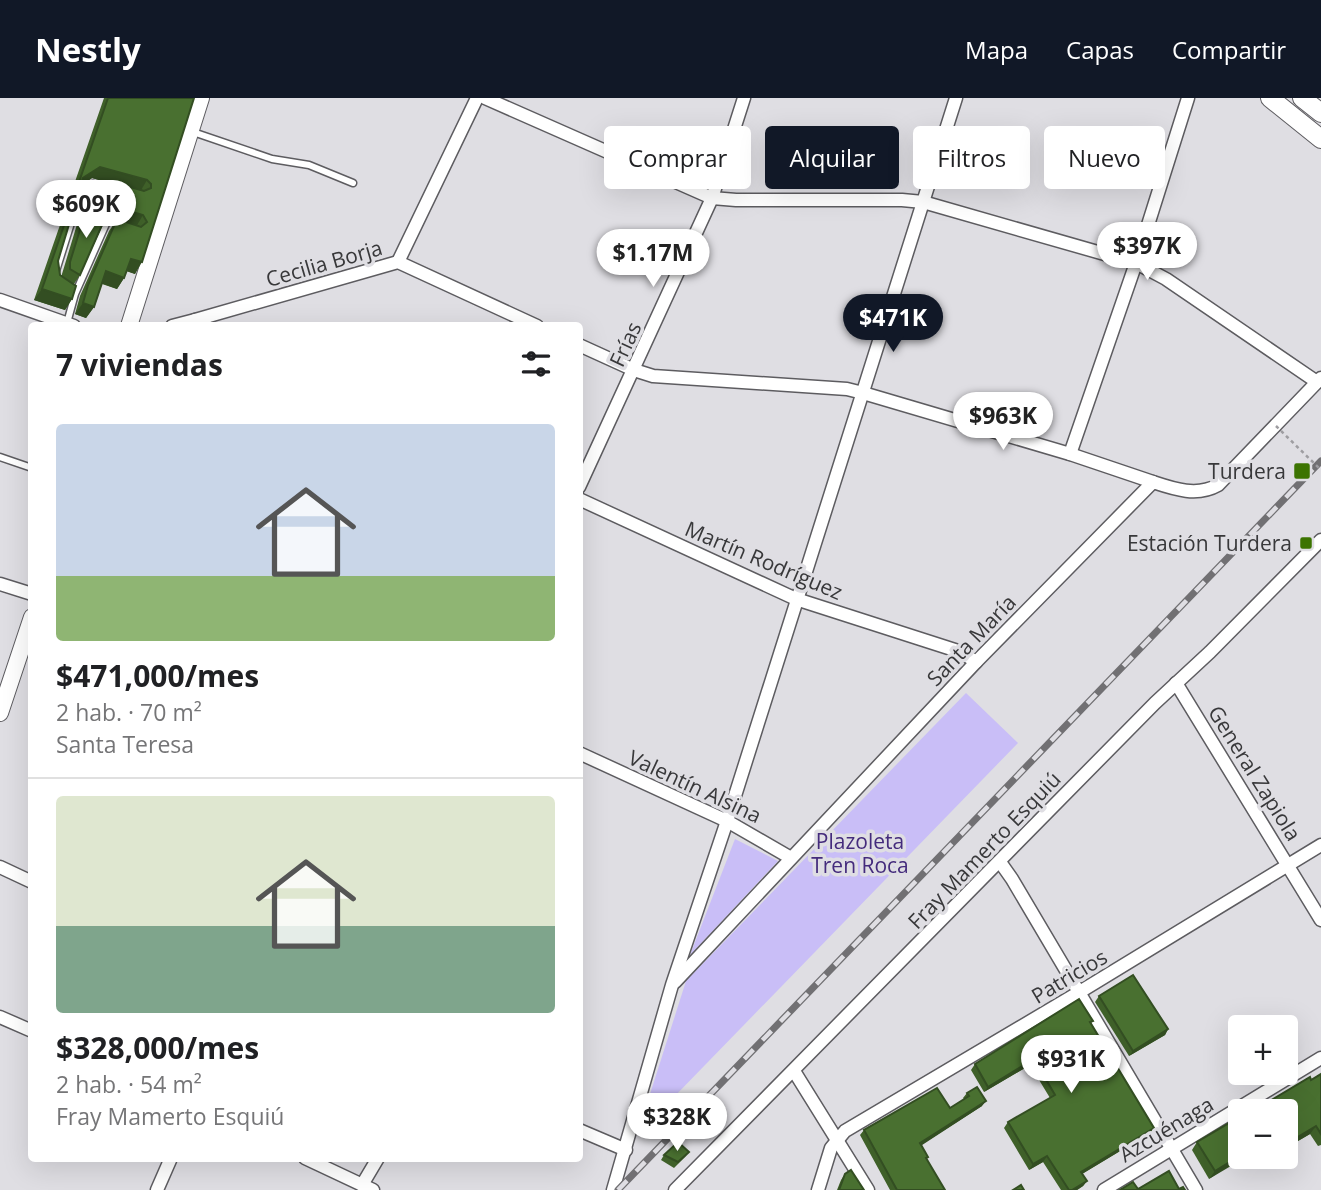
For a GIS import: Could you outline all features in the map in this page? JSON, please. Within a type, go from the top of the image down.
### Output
[{"type":"main road","points":[[1270,98],[1321,139]]},
{"type":"main road","points":[[1302,98],[1321,113]]},
{"type":"street","points":[[130,322],[201,98]]},
{"type":"street","points":[[398,262],[477,98]]},
{"type":"street","points":[[485,98],[712,198],[923,202],[1136,263],[1166,279],[1319,380],[1218,485],[1210,489],[1191,491],[1153,482],[1070,454],[863,393],[653,376],[583,347]]},
{"type":"street","name":"Frías","points":[[583,478],[712,198],[744,98]]},
{"type":"street","points":[[613,1190],[672,985],[727,821],[956,98]]},
{"type":"street","points":[[1070,454],[1136,263],[1188,98]]},
{"type":"street","name":"Cecilia Borja","points":[[195,320],[398,262],[528,322]]},
{"type":"street","points":[[0,300],[65,322]]},
{"type":"street","points":[[187,322],[199,322]]},
{"type":"street","name":"Santa María","points":[[672,985],[976,662],[1153,482]]},
{"type":"street","name":"Martín Rodríguez","points":[[583,501],[796,599],[961,652],[976,662]]},
{"type":"street","name":"Fray Mamerto Esquiú","points":[[675,1190],[1321,540]]},
{"type":"street","points":[[0,584],[28,593]]},
{"type":"street","points":[[0,713],[28,629]]},
{"type":"street","name":"General Zapiola","points":[[1176,683],[1321,920]]},
{"type":"street","name":"Valentín Alsina","points":[[583,755],[727,821],[792,858]]},
{"type":"street","name":"Patricios","points":[[836,1139],[845,1130],[1078,993],[1321,845]]},
{"type":"street","points":[[1000,862],[1196,1190]]},
{"type":"street","points":[[0,867],[28,880]]},
{"type":"street","points":[[0,1017],[28,1029]]},
{"type":"street","name":"Azcuénaga","points":[[1104,1190],[1321,1058]]},
{"type":"street","points":[[794,1071],[868,1190]]},
{"type":"street","points":[[583,1132],[626,1150]]},
{"type":"street","points":[[818,1190],[836,1139]]},
{"type":"street","points":[[157,1190],[169,1162]]},
{"type":"street","points":[[313,1162],[368,1188],[377,1162]]},
{"type":"lane","points":[[191,131],[272,159],[309,165],[353,183]]},
{"type":"lane","points":[[57,283],[56,273],[82,191],[93,184],[104,187]]},
{"type":"lane","points":[[74,215],[85,218]]},
{"type":"lane","points":[[95,220],[115,226]]},
{"type":"lane","points":[[71,322],[75,294],[106,224]]},
{"type":"lane","points":[[65,290],[75,294]]},
{"type":"lane","points":[[0,457],[28,467]]},
{"type":"path","points":[[1276,426],[1321,470]]},
{"type":"green space","name":"Plazoleta Tren Roca","points":[[966,693],[1018,743],[637,1135],[686,981]]},
{"type":"green space","points":[[735,839],[778,861],[690,955]]},
{"type":"building","points":[[108,98],[194,98],[142,262],[131,259],[124,278],[106,271],[94,307],[83,303],[88,285],[117,219],[141,227],[147,222],[143,215],[89,199],[94,184],[102,179],[144,191],[151,188],[147,180],[100,167],[83,178],[58,261],[60,275],[76,286],[72,299],[42,289]]},
{"type":"building","points":[[86,210],[106,216],[80,275],[70,269],[70,262]]},
{"type":"building","points":[[1133,975],[1168,1029],[1133,1051],[1099,996]]},
{"type":"building","points":[[1079,999],[1154,1128],[1081,1172],[1087,1181],[1069,1190],[1047,1156],[1033,1164],[1008,1122],[1055,1095],[1034,1059],[988,1087],[975,1064]]},
{"type":"building","points":[[1321,1074],[1321,1134],[1316,1126],[1298,1137],[1298,1099],[1273,1099],[1310,1077],[1311,1080]]},
{"type":"building","points":[[977,1087],[986,1101],[920,1143],[945,1190],[897,1190],[864,1130],[937,1088],[950,1108],[969,1096],[967,1093]]},
{"type":"building","points":[[1228,1124],[1228,1163],[1215,1171],[1197,1142]]},
{"type":"building","points":[[678,1142],[689,1152],[678,1162],[664,1155]]},
{"type":"building","points":[[851,1170],[864,1190],[839,1190],[845,1174]]},
{"type":"building","points":[[1169,1171],[1179,1189],[1183,1187],[1185,1190],[1120,1190],[1133,1182],[1138,1189]]},
{"type":"railway","points":[[618,1190],[1321,461]]},
{"type":"place","name":"Turdera","points":[[1302,471]]},
{"type":"place","name":"Estación Turdera","points":[[1306,543]]}]
